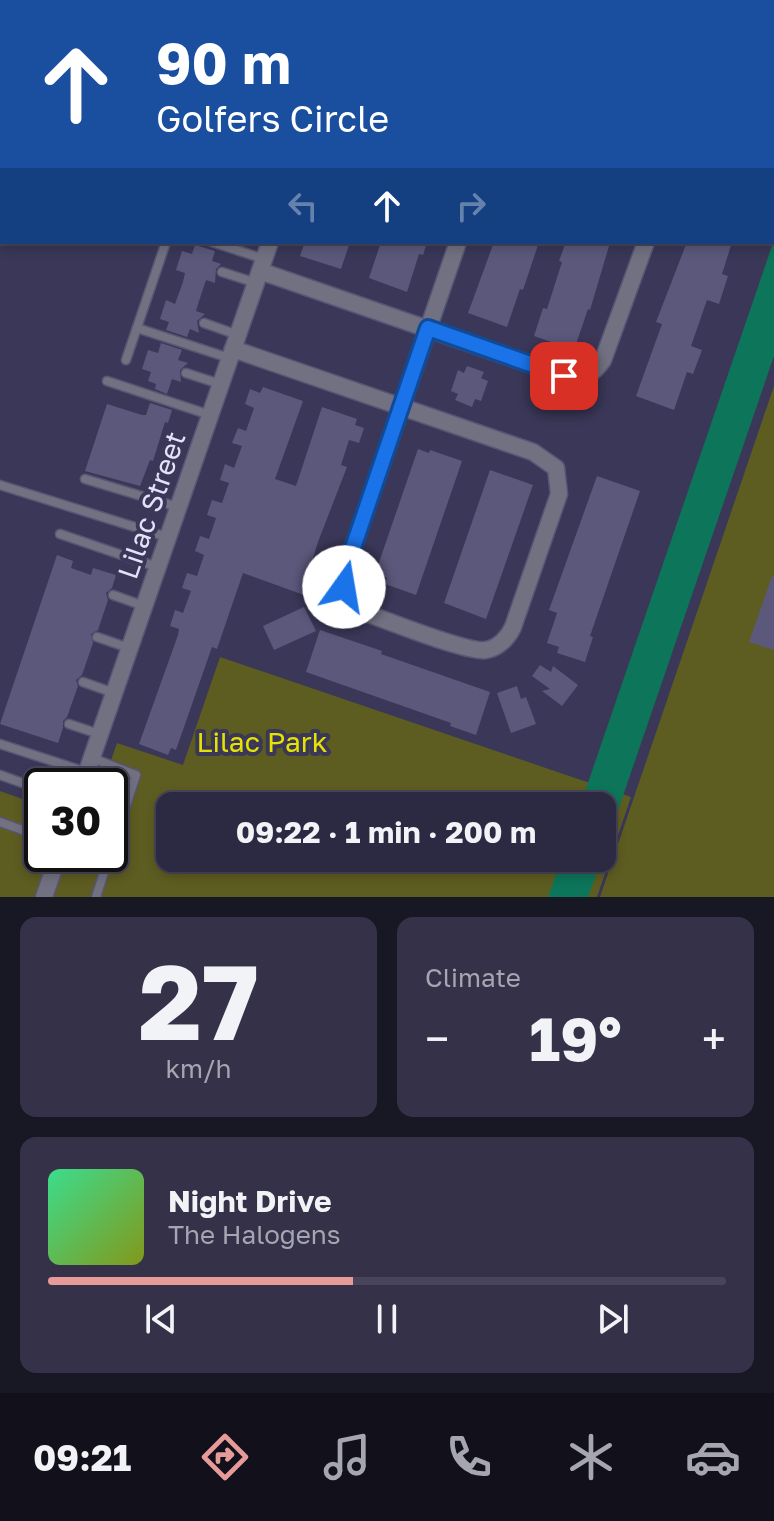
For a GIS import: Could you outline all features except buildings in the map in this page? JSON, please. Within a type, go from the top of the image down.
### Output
[{"type":"street","name":"Lilac Street","points":[[88,768],[269,244]]},
{"type":"street","points":[[233,347],[401,407],[533,452],[556,468],[559,494],[513,627],[509,636],[496,647],[475,650],[366,613],[347,597],[343,577],[401,407],[428,328],[457,244]]},
{"type":"street","points":[[260,271],[564,376],[587,377],[603,360],[645,244]]},
{"type":"street","points":[[44,897],[53,872]]},
{"type":"lane","points":[[126,360],[165,244]]},
{"type":"lane","points":[[215,244],[260,271]]},
{"type":"lane","points":[[222,272],[260,271]]},
{"type":"lane","points":[[204,323],[233,347]]},
{"type":"lane","points":[[137,328],[233,347]]},
{"type":"lane","points":[[186,373],[220,384]]},
{"type":"lane","points":[[107,381],[210,415]]},
{"type":"lane","points":[[85,479],[178,507]]},
{"type":"lane","points":[[0,485],[168,537]]},
{"type":"lane","points":[[60,534],[157,567]]},
{"type":"lane","points":[[113,595],[144,606]]},
{"type":"lane","points":[[97,637],[129,648]]},
{"type":"lane","points":[[83,682],[114,693]]},
{"type":"lane","points":[[69,724],[100,734]]},
{"type":"lane","points":[[0,744],[75,768]]},
{"type":"lane","points":[[0,775],[24,784]]},
{"type":"lane","points":[[128,775],[136,775],[128,799]]},
{"type":"lane","points":[[0,822],[24,831]]},
{"type":"lane","points":[[96,897],[104,872]]},
{"type":"green space","points":[[774,386],[774,897],[600,897],[609,872],[616,872],[616,850]]},
{"type":"green space","name":"Lilac Park","points":[[220,657],[631,797],[616,841],[616,792],[156,792],[156,872],[606,872],[597,897],[0,897],[0,791],[24,800],[24,872],[128,872],[128,768],[108,768],[117,743],[183,765]]},
{"type":"shaded area","points":[[773,244],[774,356],[616,816],[616,792],[585,792]]},
{"type":"shaded area","points":[[557,872],[597,872],[588,897],[548,897]]},
{"type":"route","points":[[344,587],[343,577],[428,328],[564,376]]}]
